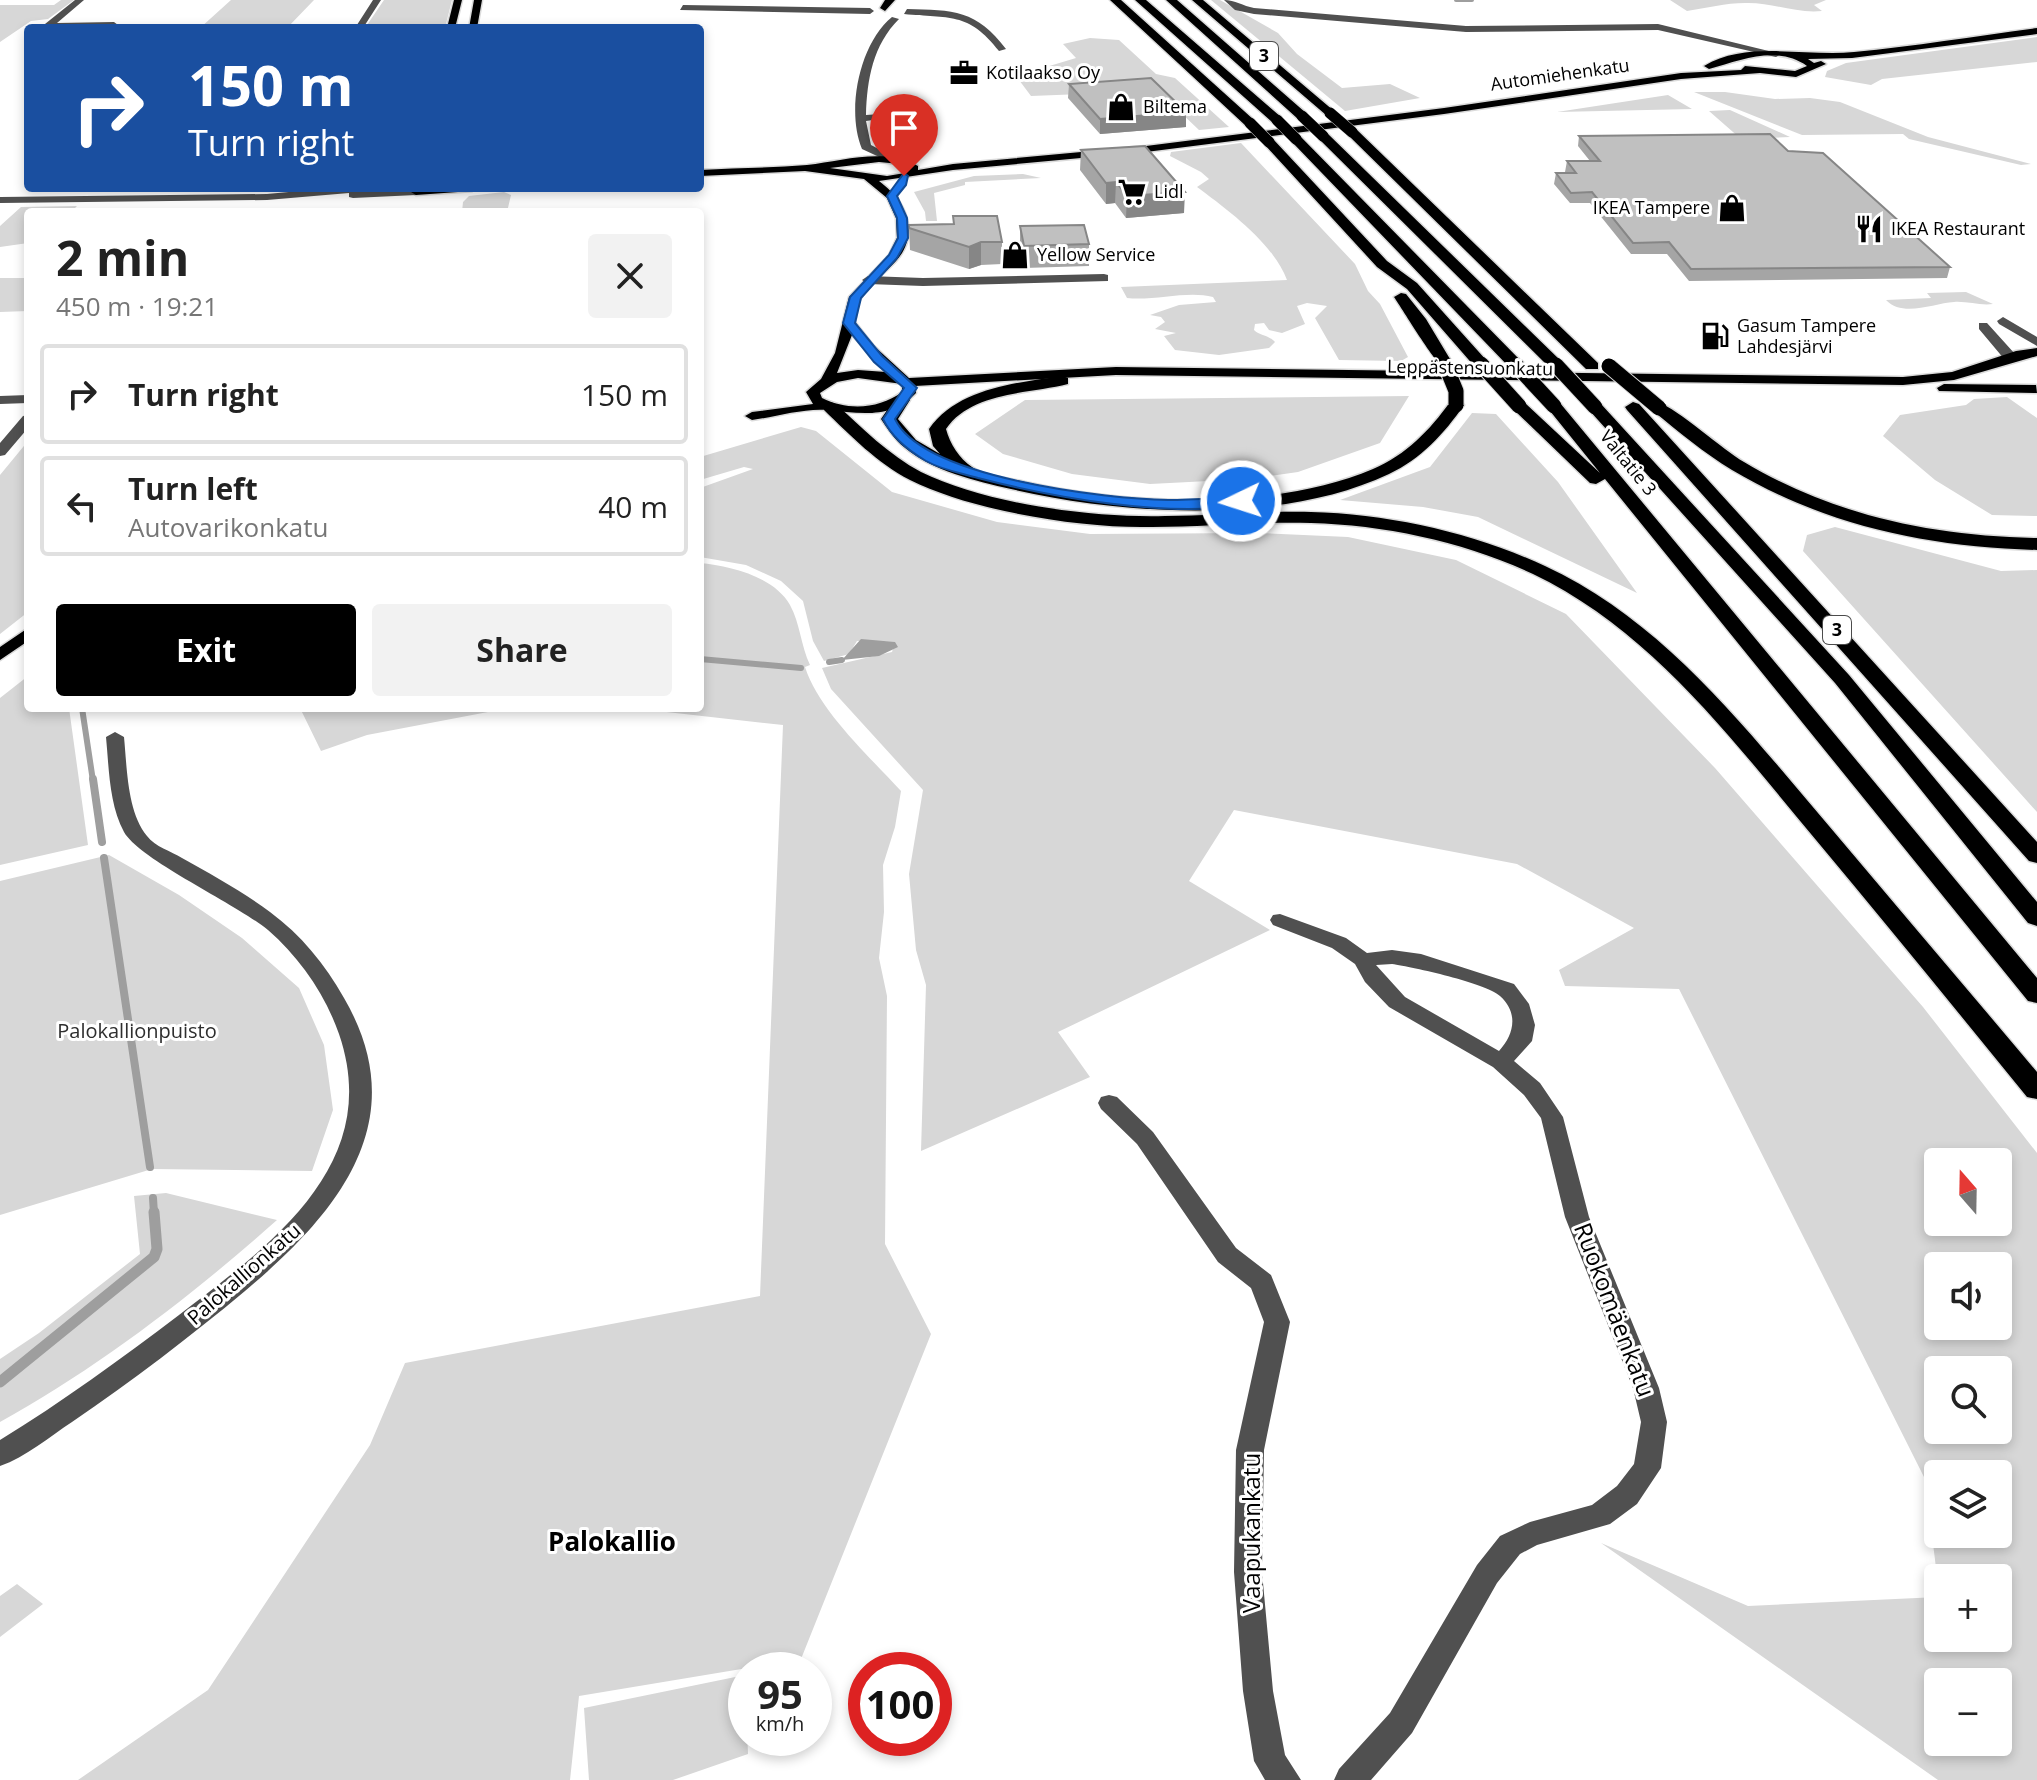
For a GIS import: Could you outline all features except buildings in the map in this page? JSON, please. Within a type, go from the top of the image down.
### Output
[{"type":"highway","points":[[1115,0],[1250,123],[1382,264],[1412,286],[1519,406],[1665,544]]},
{"type":"highway","name":"Valtatie 3","points":[[1140,0],[1277,120],[1554,406],[2037,995]]},
{"type":"highway","name":"Valtatie 3","points":[[1171,0],[1302,116],[1556,365],[1842,679],[2037,918]]},
{"type":"highway","name":"3","points":[[1197,0],[1352,132],[1546,319],[1601,366],[1633,407],[2037,856]]},
{"type":"highway","points":[[904,390],[889,419],[894,430],[929,457],[971,473],[1040,490],[1097,499],[1167,504],[1266,499],[1344,484],[1402,461],[1420,449],[1456,405],[1456,391],[1445,364],[1382,264]]},
{"type":"highway","points":[[1601,366],[1737,466],[1818,506],[1875,525],[1922,535],[2037,544]]},
{"type":"highway","points":[[971,473],[944,450],[939,438],[940,425],[947,415],[961,404],[981,396],[1062,381]]},
{"type":"highway","points":[[828,406],[893,463],[974,498],[1021,509],[1136,523],[1287,517],[1340,519],[1461,543],[1536,569],[1580,590],[1651,643],[1719,712],[2037,1090]]},
{"type":"main road","points":[[452,24],[458,0]]},
{"type":"main road","points":[[474,24],[478,0]]},
{"type":"main road","points":[[1795,57],[1852,55],[2037,31]]},
{"type":"main road","name":"Automiehenkatu","points":[[1370,121],[1531,91],[1699,69],[1751,53],[1795,57]]},
{"type":"main road","points":[[1795,57],[1812,66],[1852,55]]},
{"type":"main road","points":[[1734,58],[1738,66],[1756,72]]},
{"type":"main road","name":"Automiehenkatu","points":[[869,179],[1370,121],[1640,82],[1756,72],[1796,74],[1812,66]]},
{"type":"main road","name":"Automiehenkatu","points":[[858,166],[896,160],[949,161],[1206,140]]},
{"type":"main road","points":[[892,196],[914,168],[896,160]]},
{"type":"main road","points":[[704,173],[858,166],[869,179],[892,196],[902,218],[903,238],[894,256],[855,297],[841,353],[822,384],[813,392],[816,400],[828,406]]},
{"type":"main road","points":[[438,204],[440,192]]},
{"type":"main road","points":[[849,323],[904,390]]},
{"type":"main road","name":"Leppästensuonkatu","points":[[904,390],[1116,371],[1903,381],[1954,376],[2037,352]]},
{"type":"main road","points":[[2007,359],[2008,375],[2036,390]]},
{"type":"main road","points":[[857,375],[904,390],[874,409],[828,406],[752,416],[800,398],[822,384],[857,375]]},
{"type":"main road","name":"Leppästensuonkatu","points":[[904,390],[1062,381],[1733,390],[1974,386],[2036,390]]},
{"type":"main road","points":[[0,655],[24,636]]},
{"type":"street","points":[[50,24],[80,0]]},
{"type":"street","points":[[362,24],[377,0]]},
{"type":"street","points":[[1228,0],[1238,8],[1254,11],[1460,29],[1637,26],[1682,31],[1776,54]]},
{"type":"street","points":[[896,160],[866,147],[861,133],[865,76],[872,20],[888,4],[907,14]]},
{"type":"street","points":[[683,7],[826,12],[872,20],[895,19],[907,14],[946,14],[982,24],[1002,49]]},
{"type":"street","points":[[1713,38],[1734,58]]},
{"type":"street","points":[[862,118],[896,116]]},
{"type":"street","points":[[858,166],[860,153],[866,147]]},
{"type":"street","points":[[0,200],[292,193],[308,197],[415,194]]},
{"type":"street","points":[[868,280],[1104,278]]},
{"type":"street","points":[[2003,321],[2037,342]]},
{"type":"street","points":[[1983,326],[2007,359]]},
{"type":"street","points":[[0,400],[24,399]]},
{"type":"street","points":[[0,452],[24,424]]},
{"type":"street","name":"Palokallionkatu","points":[[0,1454],[111,1381],[269,1258],[307,1220],[340,1173],[358,1135],[364,1094],[362,1065],[355,1038],[321,973],[271,923],[141,841],[124,798],[115,737]]},
{"type":"street","name":"Ruokomäenkatu","points":[[1280,920],[1339,943],[1363,960],[1372,977],[1397,1002],[1501,1062],[1532,1089],[1552,1117],[1577,1217],[1646,1388],[1654,1418],[1653,1443],[1647,1468],[1627,1495],[1600,1515],[1530,1534],[1510,1545],[1487,1574],[1401,1723],[1350,1780]]},
{"type":"street","points":[[1363,960],[1392,957],[1421,961],[1506,989],[1518,1004],[1524,1025],[1521,1041],[1501,1062]]},
{"type":"street","name":"Vaapukankatu","points":[[1109,1103],[1145,1138],[1227,1255],[1262,1282],[1277,1322],[1250,1450],[1248,1572],[1258,1691],[1270,1761],[1285,1780]]},
{"type":"green space","points":[[61,0],[74,0],[48,19],[24,24],[0,42],[0,5],[54,5]]},
{"type":"green space","points":[[231,0],[314,0],[291,24],[204,24]]},
{"type":"green space","points":[[384,0],[452,0],[446,24],[368,24]]},
{"type":"green space","points":[[1211,0],[1220,0],[1278,33],[1297,54],[1342,88],[1390,84],[1420,98],[1345,111]]},
{"type":"green space","points":[[1670,0],[1826,0],[1814,5],[1822,11],[1745,3],[1687,11]]},
{"type":"green space","points":[[2037,37],[2037,62],[1882,79],[1871,85],[1825,77],[1827,71],[1846,63]]},
{"type":"green space","points":[[1090,38],[1119,40],[1156,74],[1175,78],[1229,127],[1199,130],[1158,91],[1031,96],[1016,76],[1076,58],[1063,44]]},
{"type":"green space","points":[[1694,92],[1840,102],[1928,137],[2031,164],[2021,165],[1909,139],[1903,134],[1802,135]]},
{"type":"green space","points":[[1668,95],[1692,109],[1557,112]]},
{"type":"green space","points":[[1730,110],[1790,137],[1741,139],[1709,111]]},
{"type":"green space","points":[[1241,143],[1355,264],[1408,357],[1401,361],[1339,360],[1315,318],[1327,306],[1307,303],[1297,306],[1305,324],[1282,333],[1269,330],[1264,323],[1255,324],[1254,330],[1275,342],[1269,348],[1219,355],[1175,350],[1164,336],[1176,333],[1155,329],[1165,322],[1161,317],[1150,315],[1179,305],[1216,302],[1213,297],[1127,298],[1121,287],[1287,280],[1261,240],[1197,187],[1209,179],[1170,156],[1171,152]]},
{"type":"green space","points":[[1023,174],[1041,178],[965,182],[965,185],[934,193],[937,221],[926,221],[925,212],[914,192],[974,176]]},
{"type":"green space","points":[[504,192],[511,195],[508,208],[462,208],[469,196]]},
{"type":"green space","points":[[77,206],[24,208],[24,244],[0,247],[0,226],[21,207]]},
{"type":"green space","points":[[0,278],[24,278],[24,311],[0,312]]},
{"type":"green space","points":[[1966,292],[1993,304],[1954,302],[1910,309],[1886,300],[1931,298],[1927,293]]},
{"type":"green space","points":[[1409,396],[1380,443],[1298,472],[1248,479],[1150,484],[1072,474],[1003,454],[975,434],[1025,400]]},
{"type":"green space","points":[[2007,397],[2037,418],[2037,516],[1992,515],[1935,480],[1883,436],[1900,415],[1966,405],[1974,399]]},
{"type":"green space","points":[[1472,413],[1496,414],[1558,482],[1637,593],[1478,517],[1423,507],[1340,500],[1430,467]]},
{"type":"green space","points":[[801,427],[816,431],[892,492],[997,522],[1090,534],[1258,533],[1348,537],[1456,560],[1566,614],[1715,768],[1923,1007],[2037,1153],[2037,1780],[1938,1780],[1601,1543],[1748,1606],[1924,1598],[1924,1652],[2012,1652],[2012,1564],[1936,1564],[1934,1548],[2012,1548],[2012,1460],[1924,1460],[1924,1477],[1679,989],[1565,986],[1559,970],[1634,928],[1517,864],[1234,810],[1189,881],[1270,930],[1058,1032],[1090,1077],[921,1151],[926,985],[916,950],[909,874],[923,790],[831,689],[822,668],[892,652],[895,642],[857,641],[849,654],[824,661],[813,641],[803,601],[781,581],[746,565],[704,558],[704,487],[753,469],[744,467],[704,479],[704,456]]},
{"type":"green space","points":[[24,446],[24,615],[0,634],[0,475]]},
{"type":"green space","points":[[1835,527],[2001,571],[2037,570],[2037,812],[1803,551],[1807,535]]},
{"type":"green space","points":[[704,564],[750,574],[783,595],[796,619],[810,665],[805,667],[812,684],[833,717],[901,791],[895,827],[883,865],[884,912],[879,958],[887,996],[885,1244],[931,1334],[804,1652],[728,1652],[728,1671],[579,1696],[570,1780],[78,1780],[208,1690],[370,1445],[405,1363],[760,1296],[783,725],[667,712],[704,712]]},
{"type":"green space","points":[[24,679],[24,712],[70,712],[88,845],[0,865],[0,698]]},
{"type":"green space","points":[[302,712],[488,712],[367,735],[321,751]]},
{"type":"green space","name":"Palokallionpuisto","points":[[109,855],[179,895],[242,938],[299,988],[324,1045],[333,1110],[312,1171],[152,1169],[0,1215],[0,881]]},
{"type":"green space","points":[[166,1193],[277,1220],[212,1275],[109,1354],[0,1422],[0,1359],[39,1333],[140,1254],[134,1196]]},
{"type":"green space","points":[[17,1584],[43,1604],[0,1637],[0,1596]]},
{"type":"green space","points":[[728,1678],[728,1756],[742,1756],[673,1780],[589,1780],[584,1708]]},
{"type":"shaded area","points":[[861,639],[895,642],[898,647],[879,656],[842,660]]},
{"type":"waterway","points":[[1456,0],[1472,0]]},
{"type":"waterway","points":[[704,659],[801,668]]},
{"type":"waterway","points":[[829,662],[842,660]]},
{"type":"waterway","points":[[83,712],[93,781]]},
{"type":"waterway","points":[[93,779],[102,842]]},
{"type":"waterway","points":[[104,858],[150,1167]]},
{"type":"waterway","points":[[153,1198],[154,1214]]},
{"type":"waterway","points":[[0,1382],[154,1257],[157,1249],[154,1212]]},
{"type":"place","name":"Kotilaakso Oy","points":[[964,73]]},
{"type":"place","name":"Biltema","points":[[1121,107]]},
{"type":"place","name":"Lidl","points":[[1132,192]]},
{"type":"place","name":"IKEA Tampere","points":[[1732,208]]},
{"type":"place","name":"IKEA Restaurant","points":[[1869,229]]},
{"type":"place","name":"Yellow Service","points":[[1015,255]]},
{"type":"place","name":"Gasum Tampere Lahdesjärvi","points":[[1715,336]]},
{"type":"district","name":"Palokallio","points":[[612,1542]]},
{"type":"route","points":[[904,176],[892,196],[902,218],[903,238],[894,256],[855,297],[849,323],[878,359],[908,382],[911,388],[893,409],[889,419],[894,430],[929,457],[948,466],[1040,490],[1097,499],[1167,504],[1241,501]]}]
